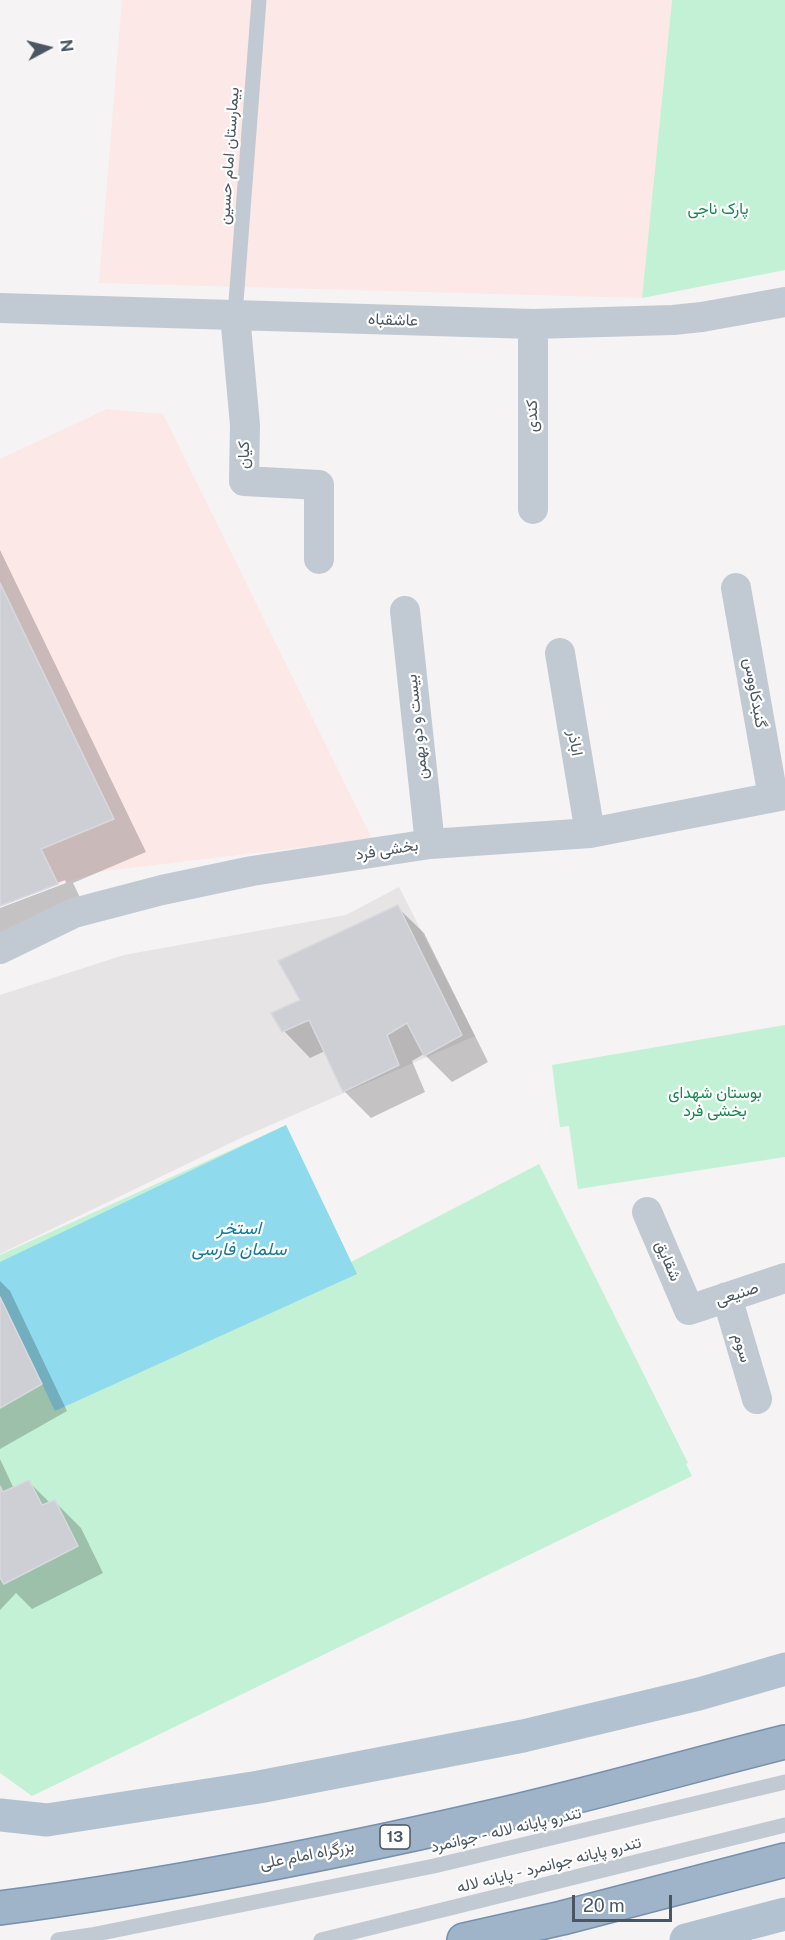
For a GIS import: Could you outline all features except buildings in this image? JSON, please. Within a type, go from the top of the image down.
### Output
[{"type":"highway","name":"بزرگراه امام علی","points":[[0,1908],[97,1895],[301,1858],[523,1809],[785,1742]]},
{"type":"highway","points":[[464,1940],[573,1916],[785,1860]]},
{"type":"main road","points":[[0,1815],[47,1820],[259,1787],[523,1736],[699,1694],[785,1669]]},
{"type":"main road","points":[[686,1940],[785,1914]]},
{"type":"street","name":"عاشقباه","points":[[0,308],[533,324],[673,320],[785,302]]},
{"type":"street","name":"کیان","points":[[235,315],[245,425],[244,482],[319,485],[319,559]]},
{"type":"street","name":"کندی","points":[[533,324],[533,509]]},
{"type":"street","name":"گنبدکاووس","points":[[736,588],[779,796]]},
{"type":"street","name":"بیست و دو بهمن","points":[[405,611],[430,843]]},
{"type":"street","name":"اباذر","points":[[560,653],[590,833]]},
{"type":"street","name":"بخشی فرد","points":[[0,949],[74,913],[162,890],[252,871],[430,843],[590,833],[779,796]]},
{"type":"street","name":"شقایق","points":[[647,1212],[689,1310]]},
{"type":"street","name":"صنیعی","points":[[689,1310],[785,1278]]},
{"type":"street","name":"سوم","points":[[727,1297],[756,1399]]},
{"type":"lane","name":"بیمارستان امام حسین","points":[[235,315],[259,0]]},
{"type":"lane","name":"تندرو پایانه لاله - جوانمرد","points":[[57,1940],[92,1935],[434,1866],[785,1782]]},
{"type":"lane","name":"تندرو پایانه جوانمرد - پایانه لاله","points":[[321,1940],[785,1825]]},
{"type":"shaded area","points":[[122,0],[672,0],[642,298],[99,283]]},
{"type":"shaded area","points":[[107,409],[163,414],[372,839],[104,871],[58,884],[0,906],[0,459]]},
{"type":"shaded area","points":[[399,887],[475,1036],[243,1137],[0,1254],[0,995],[124,955],[346,915]]},
{"type":"green space","name":"پارک ناجی","points":[[672,0],[785,0],[785,270],[642,298]]},
{"type":"green space","name":"بوستان شهدای بخشی فرد","points":[[785,1025],[785,1157],[578,1189],[569,1126],[560,1127],[552,1065]]},
{"type":"green space","points":[[286,1125],[351,1262],[539,1164],[688,1463],[686,1464],[692,1476],[32,1796],[0,1773],[0,1255]]},
{"type":"water","name":"استخر سلمان فارسی","points":[[286,1125],[357,1274],[55,1411],[0,1296],[0,1262]]}]
